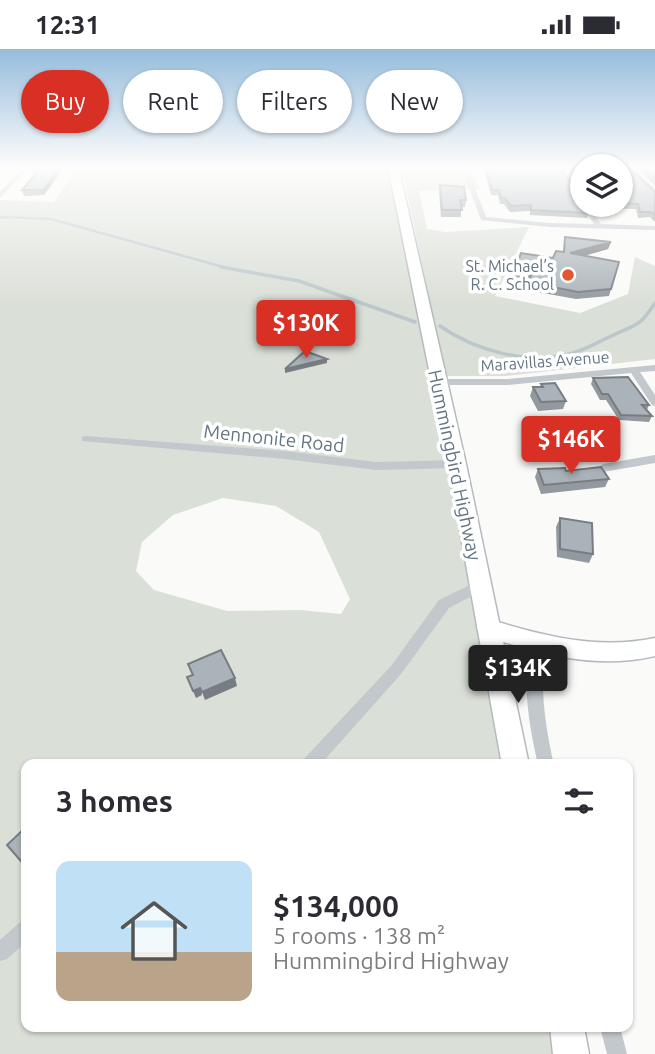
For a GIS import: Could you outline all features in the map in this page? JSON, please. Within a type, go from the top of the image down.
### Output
[{"type":"main road","name":"Hummingbird Highway","points":[[405,213],[515,759]]},
{"type":"main road","points":[[567,1032],[571,1054]]},
{"type":"street","points":[[481,213],[483,219],[655,228]]},
{"type":"street","points":[[593,217],[599,227]]},
{"type":"street","name":"Maravillas Avenue","points":[[438,382],[506,382],[655,367]]},
{"type":"street","points":[[634,370],[655,403]]},
{"type":"street","name":"Mennonite Road","points":[[86,439],[376,466],[457,464]]},
{"type":"street","points":[[603,468],[655,459]]},
{"type":"street","points":[[314,759],[396,670],[444,604],[480,585]]},
{"type":"street","points":[[488,628],[539,645],[606,651],[645,650],[655,647]]},
{"type":"street","points":[[539,645],[534,665],[536,711],[545,759]]},
{"type":"street","points":[[0,952],[21,934]]},
{"type":"street","points":[[611,1032],[617,1054]]},
{"type":"shaded area","points":[[0,213],[401,213],[503,759],[21,759],[21,1032],[552,1032],[555,1054],[0,1054]],"holes":[[[223,498],[276,506],[319,532],[350,599],[341,614],[300,610],[227,611],[154,590],[136,571],[142,542],[173,515]]]},
{"type":"shaded area","points":[[411,213],[424,213],[427,229],[445,232],[529,227],[495,296],[580,313],[628,294],[635,257],[655,266],[655,359],[506,376],[446,376]]},
{"type":"building","points":[[565,237],[611,242],[570,253],[619,262],[611,289],[578,292],[527,282],[531,275],[514,273],[521,253],[553,258],[556,251],[564,252]]},
{"type":"building","points":[[305,351],[327,359],[285,369]]},
{"type":"building","points":[[628,377],[649,405],[642,405],[652,416],[621,415],[608,394],[602,394],[593,378]]},
{"type":"building","points":[[555,383],[566,401],[541,402],[533,387]]},
{"type":"building","points":[[550,432],[572,434],[572,438],[594,437],[601,451],[552,446]]},
{"type":"building","points":[[601,467],[609,479],[544,485],[538,469],[565,468],[566,471]]},
{"type":"building","points":[[560,518],[592,523],[593,554],[560,549]]},
{"type":"building","points":[[221,650],[235,678],[202,692],[200,688],[193,691],[187,677],[193,675],[188,664]]},
{"type":"building","points":[[21,832],[21,861],[7,845]]},
{"type":"waterway","points":[[0,217],[51,219],[227,268]]},
{"type":"waterway","points":[[221,267],[299,281],[415,322]]},
{"type":"waterway","points":[[440,326],[469,342],[502,353],[536,358],[553,357],[579,351],[636,325],[655,303]]},
{"type":"place","name":"St. Michael’s R. C. School","points":[[568,275]]}]
